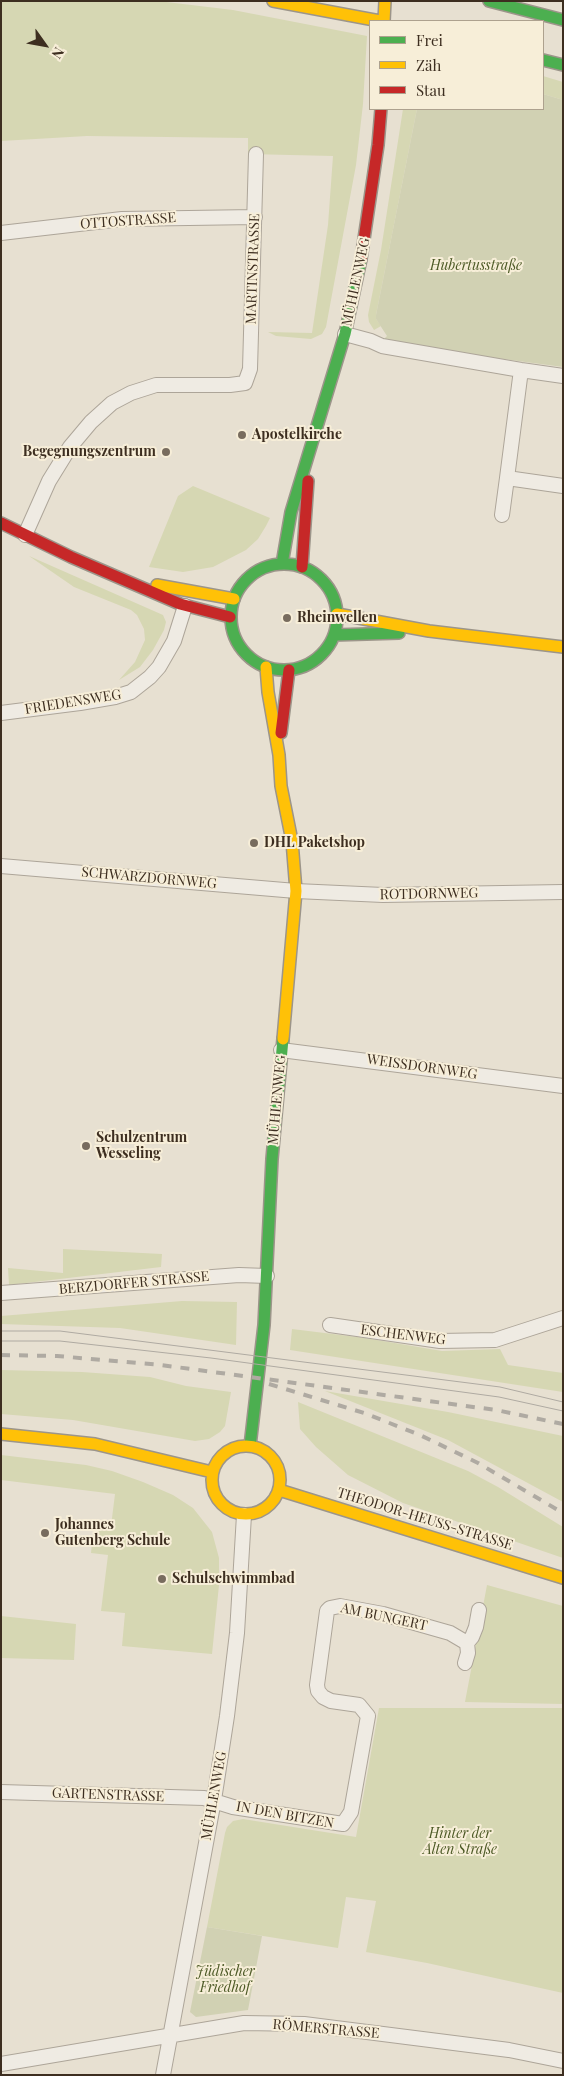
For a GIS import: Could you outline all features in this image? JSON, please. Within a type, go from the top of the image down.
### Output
[{"type":"main road","points":[[273,1],[376,20]]},
{"type":"main road","points":[[384,20],[385,1]]},
{"type":"main road","points":[[489,1],[563,20]]},
{"type":"main road","points":[[544,60],[563,65]]},
{"type":"main road","name":"MÜHLENWEG","points":[[282,564],[291,512],[345,334],[367,230],[381,110]]},
{"type":"main road","name":"MÜHLENWEG","points":[[302,566],[305,543],[309,451]]},
{"type":"main road","points":[[1,523],[78,560],[185,606],[230,617]]},
{"type":"main road","points":[[272,565],[302,566],[318,576],[326,584],[335,603],[337,614],[334,635],[324,652],[308,664],[290,670],[266,668],[243,652],[234,636],[230,617],[234,599],[238,590],[252,574],[272,565]]},
{"type":"main road","points":[[123,578],[234,599]]},
{"type":"main road","points":[[337,614],[429,631],[563,647]]},
{"type":"main road","points":[[334,635],[429,631]]},
{"type":"main road","name":"MÜHLENWEG","points":[[250,1446],[262,1349],[268,1276],[272,1159],[296,891],[292,841],[281,786],[279,755],[268,692],[266,668]]},
{"type":"main road","name":"MÜHLENWEG","points":[[279,755],[290,670]]},
{"type":"main road","points":[[1,1434],[95,1444],[212,1472]]},
{"type":"main road","points":[[237,1446],[250,1446],[260,1448],[275,1461],[280,1481],[279,1490],[276,1498],[265,1509],[251,1514],[233,1513],[218,1501],[211,1482],[212,1472],[217,1460],[226,1452],[237,1446]]},
{"type":"main road","name":"THEODOR-HEUSS-STRASSE","points":[[279,1490],[563,1578]]},
{"type":"street","name":"MARTINSTRASSE","points":[[25,535],[49,481],[70,447],[91,422],[112,404],[131,393],[156,385],[230,385],[245,383],[250,369],[256,154]]},
{"type":"street","name":"OTTOSTRASSE","points":[[1,233],[122,219],[255,217]]},
{"type":"street","points":[[345,334],[371,340],[382,346],[563,376]]},
{"type":"street","points":[[502,515],[521,370]]},
{"type":"street","points":[[507,478],[563,486]]},
{"type":"street","name":"FRIEDENSWEG","points":[[1,713],[80,704],[131,692],[159,667],[174,641],[185,606]]},
{"type":"street","name":"SCHWARZDORNWEG","points":[[1,866],[296,891]]},
{"type":"street","name":"ROTDORNWEG","points":[[296,891],[383,895],[563,892]]},
{"type":"street","name":"WEISSDORNWEG","points":[[281,1050],[563,1086]]},
{"type":"street","name":"BERZDORFER STRASSE","points":[[1,1293],[239,1274],[268,1276]]},
{"type":"street","name":"ESCHENWEG","points":[[330,1325],[440,1341],[495,1340],[563,1318]]},
{"type":"street","name":"MÜHLENWEG","points":[[163,2075],[214,1800],[227,1716],[237,1634],[244,1514]]},
{"type":"street","name":"AM BUNGERT","points":[[351,1812],[368,1716],[359,1705],[331,1701],[323,1698],[318,1691],[318,1677],[327,1612],[330,1608],[340,1606],[383,1614],[450,1633],[467,1643]]},
{"type":"street","points":[[466,1662],[468,1654],[467,1643],[474,1632],[479,1610]]},
{"type":"street","name":"GARTENSTRASSE","points":[[1,1792],[204,1798],[214,1800]]},
{"type":"street","name":"IN DEN BITZEN","points":[[214,1800],[233,1807],[338,1825],[343,1824],[351,1812]]},
{"type":"street","name":"RÖMERSTRASSE","points":[[1,2064],[244,2023],[304,2024],[509,2050],[563,2061]]},
{"type":"green space","points":[[1,1],[158,1],[233,10],[367,36],[363,104],[356,165],[326,327],[322,334],[311,339],[276,336],[268,332],[312,333],[328,225],[333,156],[248,154],[248,138],[87,136],[1,141]]},
{"type":"green space","points":[[544,76],[563,82],[563,100],[544,94]]},
{"type":"green space","name":"Hubertusstraße","points":[[544,94],[563,100],[563,367],[384,343],[383,340],[387,336],[376,319],[417,110],[544,110]]},
{"type":"green space","points":[[403,110],[417,110],[376,315],[376,319],[381,326],[374,330],[369,322],[368,315],[381,250]]},
{"type":"green space","points":[[193,486],[270,518],[258,539],[246,550],[213,567],[183,572],[149,567],[178,496]]},
{"type":"green space","points":[[29,556],[163,615],[166,622],[164,630],[153,650],[140,667],[119,680],[135,662],[145,640],[144,629],[137,615],[131,610],[74,587]]},
{"type":"green space","points":[[63,1249],[162,1254],[161,1267],[9,1285],[8,1268],[63,1273]]},
{"type":"green space","points":[[182,1301],[237,1302],[236,1345],[120,1328],[1,1324],[1,1316]]},
{"type":"green space","points":[[292,1329],[365,1338],[442,1351],[500,1349],[508,1365],[563,1373],[563,1392],[290,1350]]},
{"type":"green space","points":[[1,1370],[82,1372],[150,1377],[186,1386],[231,1392],[225,1426],[220,1432],[209,1439],[195,1441],[73,1420],[1,1414]]},
{"type":"green space","points":[[325,1391],[448,1412],[563,1436],[563,1502],[448,1440]]},
{"type":"green space","points":[[298,1402],[468,1471],[498,1487],[563,1527],[563,1558],[403,1503],[348,1475],[316,1447],[300,1429]]},
{"type":"green space","name":"Schulschwimmbad","points":[[1,1455],[86,1465],[112,1471],[173,1495],[193,1508],[212,1532],[219,1558],[219,1585],[212,1654],[122,1646],[125,1613],[101,1611],[108,1555],[91,1553],[94,1524],[111,1526],[115,1494],[1,1480]]},
{"type":"green space","points":[[487,1585],[563,1606],[563,1704],[465,1702]]},
{"type":"green space","points":[[1,1616],[76,1624],[74,1660],[1,1658]]},
{"type":"green space","name":"Hinter der Alten Straße","points":[[379,1708],[563,1708],[563,1993],[427,1963],[366,1952],[376,1901],[346,1897],[338,1948],[207,1927],[225,1833],[227,1827],[233,1821],[243,1819],[356,1837]]},
{"type":"green space","name":"Jüdischer Friedhof","points":[[207,1927],[262,1936],[248,2010],[196,2017],[190,2012]]},
{"type":"tram line","points":[[1,1331],[60,1331],[500,1387],[563,1402]]},
{"type":"tram line","points":[[1,1341],[60,1341],[211,1358],[499,1397],[563,1411]]},
{"type":"railway","points":[[1,1355],[57,1356],[161,1365],[496,1410],[563,1424]]},
{"type":"railway","points":[[269,1384],[364,1413],[420,1435],[478,1463],[563,1513]]},
{"type":"traffic: fast","points":[[489,1],[563,20]]},
{"type":"traffic: fast","points":[[544,60],[563,65]]},
{"type":"traffic: fast","points":[[282,564],[291,512],[345,334],[361,259]]},
{"type":"traffic: fast","points":[[284,564],[304,568],[322,579],[333,597],[337,617],[333,637],[322,655],[304,666],[284,670],[264,666],[246,655],[235,637],[231,617],[235,597],[246,579],[264,568],[284,564]]},
{"type":"traffic: fast","points":[[334,635],[399,633]]},
{"type":"traffic: fast","points":[[250,1446],[264,1325],[272,1159],[283,1039]]},
{"type":"traffic: slow","points":[[273,1],[375,20]]},
{"type":"traffic: slow","points":[[384,20],[385,1]]},
{"type":"traffic: slow","points":[[157,585],[234,599]]},
{"type":"traffic: slow","points":[[337,614],[429,631],[563,647]]},
{"type":"traffic: slow","points":[[266,667],[268,692],[279,755],[281,786],[292,841],[296,891],[283,1039]]},
{"type":"traffic: slow","points":[[1,1434],[95,1444],[212,1472]]},
{"type":"traffic: slow","points":[[239,1446],[253,1446],[265,1451],[275,1461],[280,1473],[280,1480],[280,1487],[275,1499],[265,1509],[253,1514],[239,1514],[227,1509],[217,1499],[212,1487],[212,1473],[217,1461],[227,1451],[239,1446]]},
{"type":"traffic: slow","points":[[279,1490],[563,1578]]},
{"type":"traffic: jam","points":[[361,259],[378,145],[381,110]]},
{"type":"traffic: jam","points":[[302,567],[308,481]]},
{"type":"traffic: jam","points":[[1,523],[71,557],[180,604],[230,617]]},
{"type":"traffic: jam","points":[[281,733],[289,670]]},
{"type":"place","name":"Apostelkirche","points":[[242,435]]},
{"type":"place","name":"Begegnungszentrum","points":[[166,452]]},
{"type":"place","name":"Rheinwellen","points":[[287,618]]},
{"type":"place","name":"DHL Paketshop","points":[[254,843]]},
{"type":"place","name":"Schulzentrum Wesseling","points":[[86,1146]]},
{"type":"place","name":"Johannes Gutenberg Schule","points":[[45,1533]]},
{"type":"place","name":"Schulschwimmbad","points":[[162,1579]]}]
